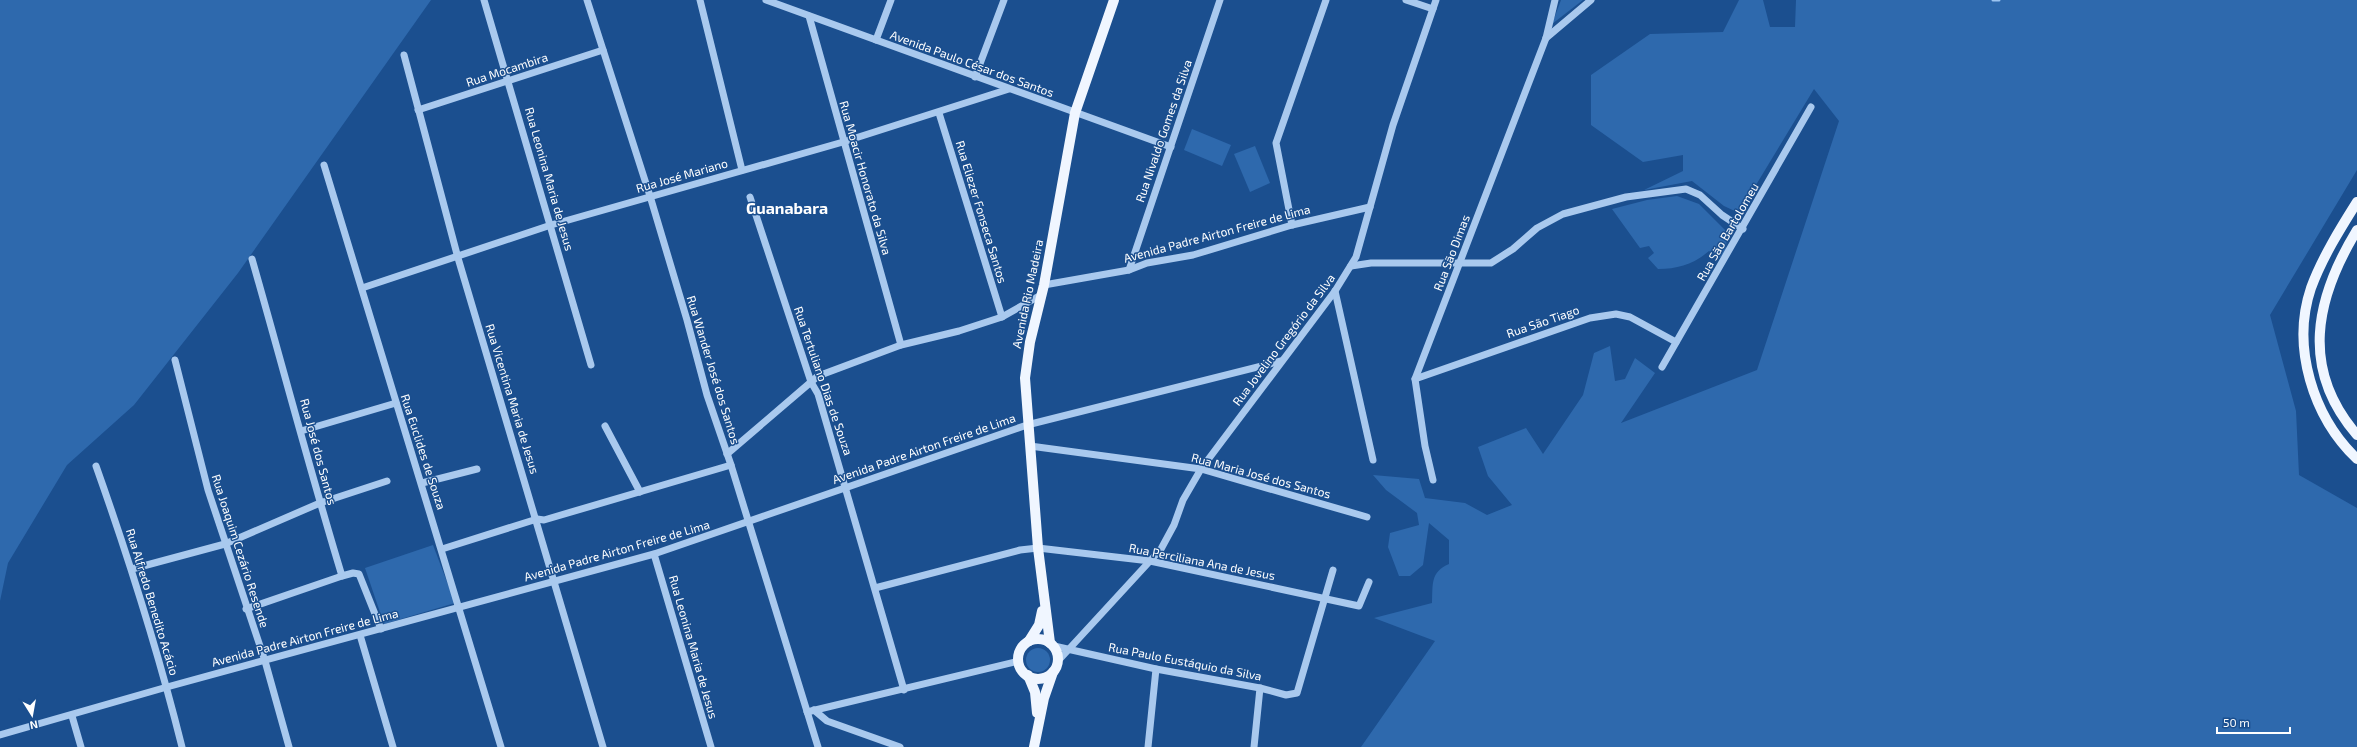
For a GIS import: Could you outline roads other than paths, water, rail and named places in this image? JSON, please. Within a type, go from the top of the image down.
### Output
[{"type":"main road","name":"Avenida Rio Madeira","points":[[1052,644],[1044,601],[1038,548],[1027,425],[1025,378],[1030,342],[1044,285],[1075,113],[1114,0]]},
{"type":"main road","points":[[2357,202],[2326,255],[2311,288],[2305,319],[2304,338],[2313,391],[2334,434],[2357,459]]},
{"type":"main road","points":[[2357,230],[2329,283],[2321,310],[2319,330],[2320,352],[2329,389],[2340,416],[2357,435]]},
{"type":"main road","name":"Avenida Rio Madeira","points":[[1030,641],[1039,625],[1044,601]]},
{"type":"main road","points":[[1034,747],[1038,721],[1058,661],[1052,644],[1040,639],[1030,641],[1020,652],[1020,667],[1033,678],[1044,678],[1054,671]]},
{"type":"main road","points":[[1028,675],[1035,692],[1038,721]]},
{"type":"street","name":"Rua Leonina Maria de Jesus","points":[[484,0],[591,365]]},
{"type":"street","name":"Rua Wander José dos Santos","points":[[587,0],[650,196],[707,395],[811,711],[818,747]]},
{"type":"street","points":[[700,0],[742,170]]},
{"type":"street","name":"Avenida Paulo César dos Santos","points":[[766,0],[782,3],[809,16],[1170,147]]},
{"type":"street","points":[[876,40],[891,0]]},
{"type":"street","points":[[975,77],[1004,0]]},
{"type":"street","name":"Rua Nivaldo Gomes da Silva","points":[[1129,270],[1220,0]]},
{"type":"street","points":[[1292,225],[1276,143],[1326,0]]},
{"type":"street","points":[[1406,0],[1433,9]]},
{"type":"street","name":"Rua Jovelino Gregório da Silva","points":[[1058,661],[1068,648],[1161,549],[1174,525],[1182,500],[1200,469],[1281,360],[1335,292],[1351,266],[1356,257],[1393,125],[1436,0]]},
{"type":"street","name":"Rua São Dimas","points":[[1433,480],[1424,446],[1416,379],[1546,38],[1555,0]]},
{"type":"street","name":"Rua São Dimas","points":[[1546,38],[1591,0]]},
{"type":"street","name":"Rua Moacir Honorato da Silva","points":[[809,16],[901,345]]},
{"type":"street","name":"Rua Mocambira","points":[[418,110],[603,50]]},
{"type":"street","name":"Rua Vicentina Maria de Jesus","points":[[404,56],[458,258],[556,581],[603,747]]},
{"type":"street","name":"Rua José Mariano","points":[[362,288],[458,258],[551,225],[844,142],[939,113],[1009,89]]},
{"type":"street","name":"Rua São Bartolomeu","points":[[1662,367],[1743,229],[1811,107]]},
{"type":"street","name":"Rua Eliezer Fonseca Santos","points":[[939,113],[1002,317]]},
{"type":"street","name":"Rua Euclides de Souza","points":[[324,165],[396,403],[422,483],[501,747]]},
{"type":"street","points":[[1351,266],[1371,263],[1491,263],[1513,249],[1537,228],[1563,214],[1626,198],[1686,189],[1700,195],[1722,216],[1743,229]]},
{"type":"street","name":"Rua Tertuliano Dias de Souza","points":[[750,197],[811,382],[818,394],[904,690]]},
{"type":"street","name":"Avenida Padre Airton Freire de Lima","points":[[1044,285],[1129,270],[1147,263],[1193,254],[1292,225],[1370,207]]},
{"type":"street","name":"Rua José dos Santos","points":[[252,259],[302,431],[320,503],[342,576]]},
{"type":"street","points":[[1335,292],[1373,460]]},
{"type":"street","points":[[727,454],[818,376],[901,345],[959,331],[1002,317],[1041,295]]},
{"type":"street","name":"Rua São Tiago","points":[[1416,379],[1590,318],[1616,314],[1630,316],[1676,342]]},
{"type":"street","name":"Rua Joaquim Cezário Resende","points":[[175,360],[208,490],[246,609],[265,661],[289,747]]},
{"type":"street","name":"Avenida Padre Airton Freire de Lima","points":[[0,735],[72,716],[167,687],[654,554],[1027,425],[1281,360]]},
{"type":"street","points":[[302,431],[396,403]]},
{"type":"street","points":[[605,426],[640,492]]},
{"type":"street","name":"Rua Maria José dos Santos","points":[[1030,446],[1200,469],[1367,517]]},
{"type":"street","points":[[442,549],[537,519],[544,520],[731,465]]},
{"type":"street","name":"Rua Alfredo Benedito Acácio","points":[[96,466],[132,569],[167,687],[182,747]]},
{"type":"street","points":[[422,483],[477,468]]},
{"type":"street","points":[[132,569],[225,544],[320,503],[387,481]]},
{"type":"street","name":"Rua Perciliana Ana de Jesus","points":[[875,588],[1020,550],[1038,548],[1150,561],[1359,606],[1369,582]]},
{"type":"street","name":"Rua Leonina Maria de Jesus","points":[[654,554],[711,747]]},
{"type":"street","points":[[1325,598],[1333,570]]},
{"type":"street","points":[[246,609],[353,572],[359,574],[381,629]]},
{"type":"street","name":"Rua Paulo Eustáquio da Silva","points":[[1068,648],[1156,669],[1286,694],[1297,693],[1325,598]]},
{"type":"street","points":[[360,635],[393,747]]},
{"type":"street","points":[[1052,644],[1068,648]]},
{"type":"street","points":[[811,711],[904,690],[1019,661]]},
{"type":"street","points":[[1148,747],[1156,669]]},
{"type":"street","points":[[1254,747],[1260,688]]},
{"type":"street","points":[[811,711],[827,721],[900,747]]},
{"type":"street","points":[[72,716],[82,747]]},
{"type":"waterway","points":[[1993,0],[1999,0]]},
{"type":"district","name":"Guanabara","points":[[787,208]]}]
